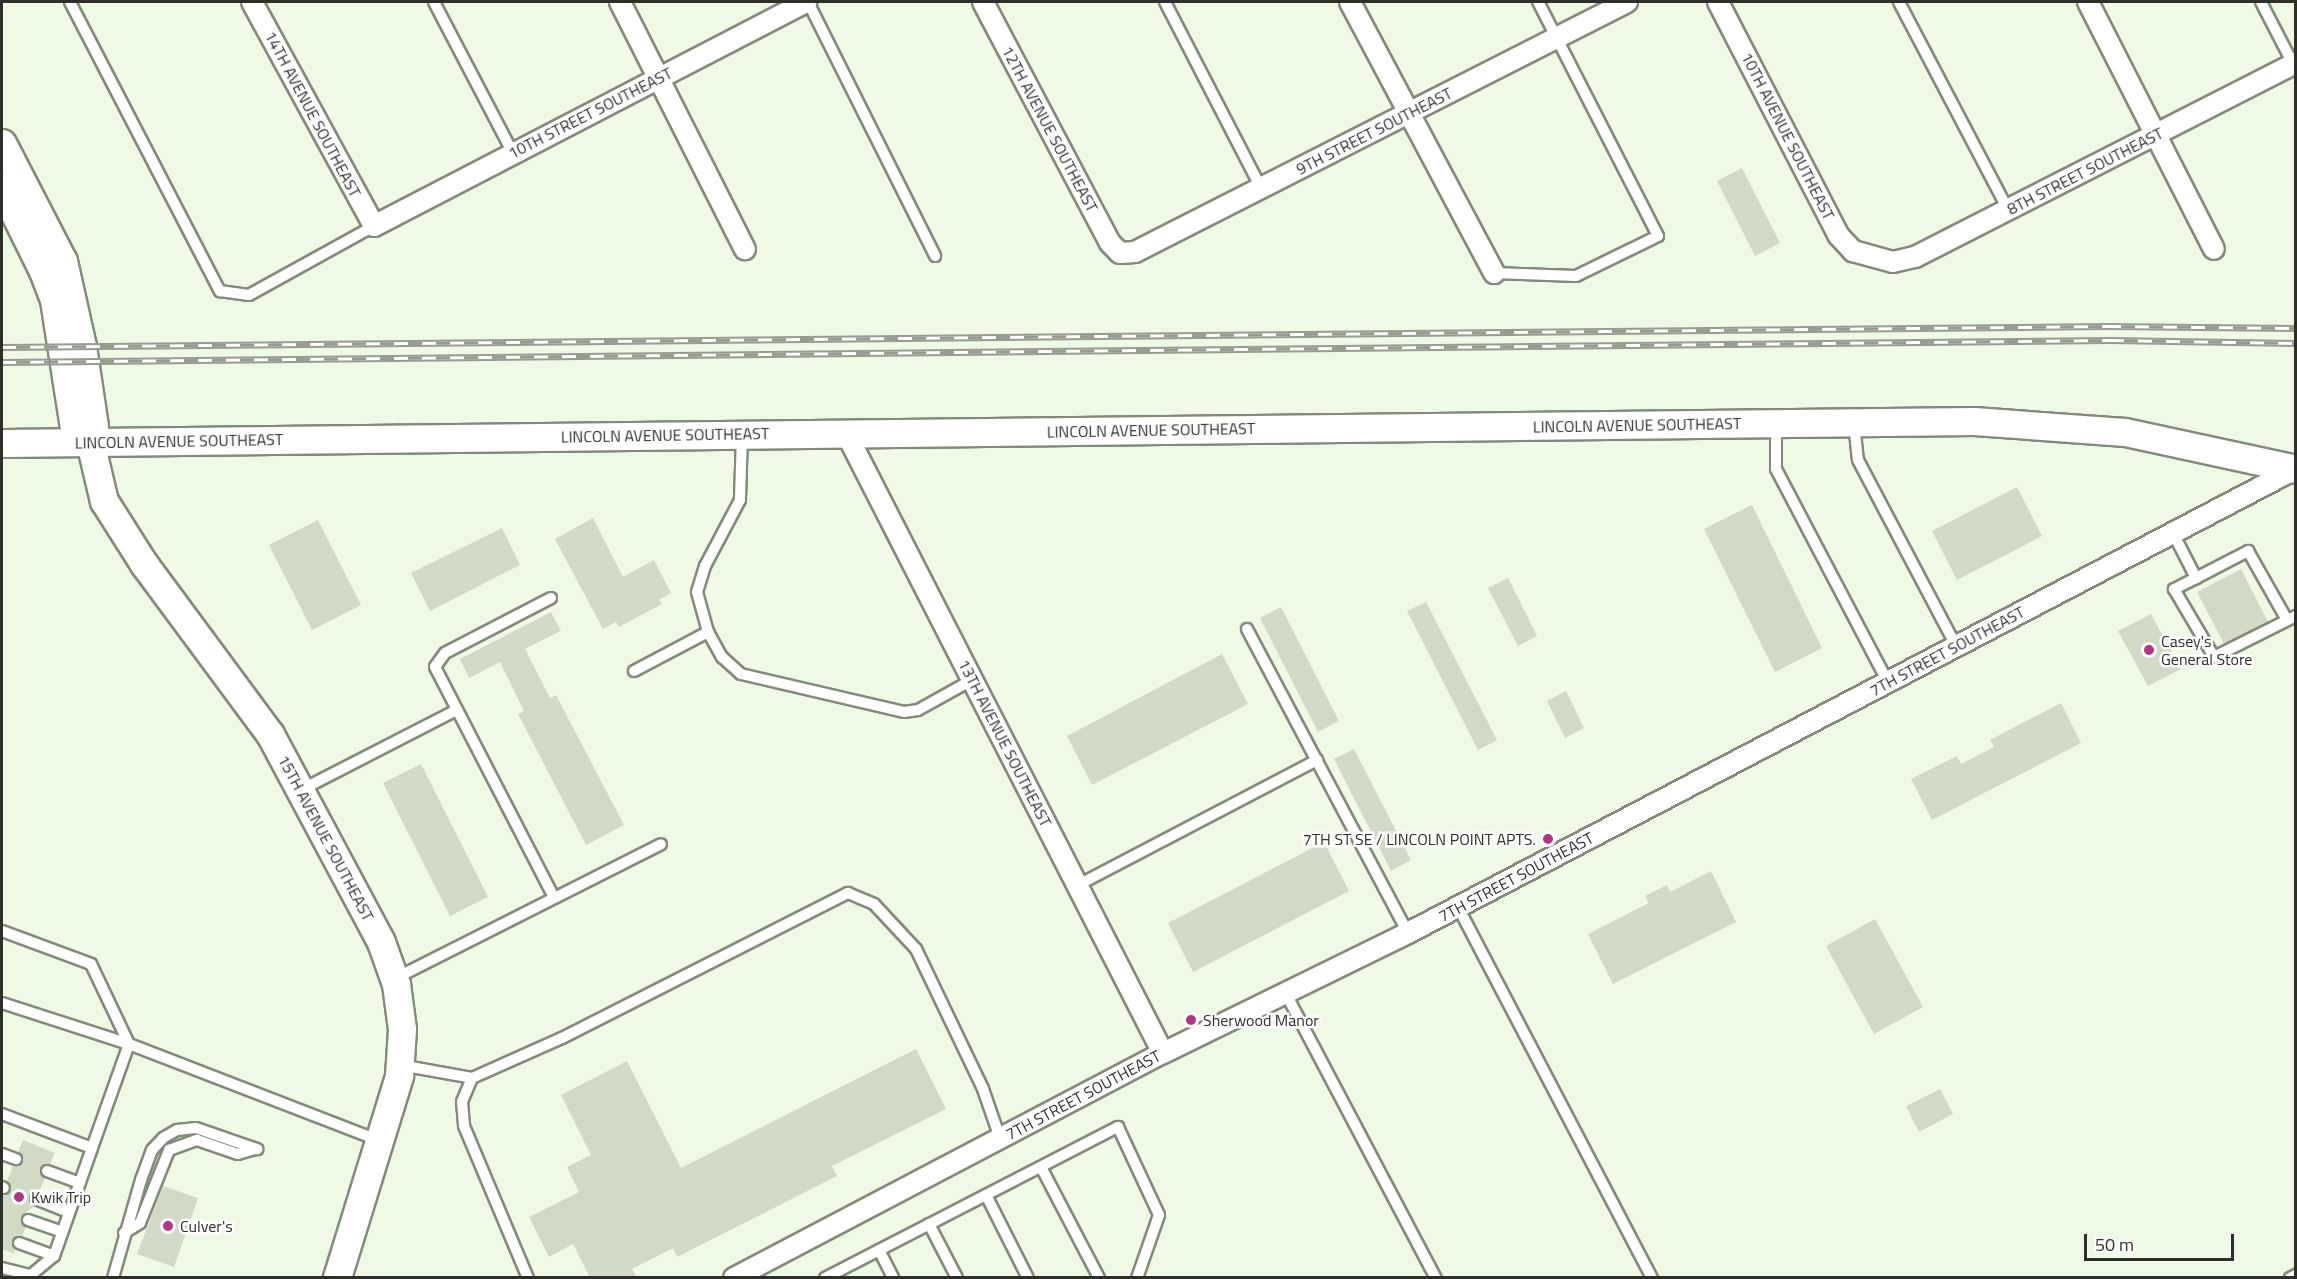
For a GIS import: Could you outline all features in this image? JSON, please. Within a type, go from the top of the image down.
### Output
[{"type":"street","name":"14TH AVENUE SOUTHEAST","points":[[252,2],[374,226]]},
{"type":"street","points":[[620,2],[745,249]]},
{"type":"street","name":"10TH STREET SOUTHEAST","points":[[374,226],[807,2]]},
{"type":"street","name":"12TH AVENUE SOUTHEAST","points":[[983,2],[1110,243],[1120,254]]},
{"type":"street","points":[[1350,2],[1407,114],[1494,273]]},
{"type":"street","name":"9TH STREET SOUTHEAST","points":[[1120,254],[1135,252],[1627,2]]},
{"type":"street","name":"10TH AVENUE SOUTHEAST","points":[[1718,2],[1839,236],[1853,251],[1871,258]]},
{"type":"street","points":[[2088,2],[2214,249]]},
{"type":"street","name":"8TH STREET SOUTHEAST","points":[[1871,258],[1893,262],[1915,257],[2294,63]]},
{"type":"street","name":"15TH AVENUE SOUTHEAST","points":[[2,143],[63,261],[94,426],[90,442],[104,501],[144,564],[270,734],[381,942],[394,980],[402,1029],[399,1065],[381,1141],[337,1278]]},
{"type":"street","name":"15TH AVENUE SOUTHEAST","points":[[2,188],[47,280],[74,427],[90,442]]},
{"type":"street","name":"LINCOLN AVENUE SOUTHEAST","points":[[2,443],[1854,423],[2073,426],[2196,444],[2295,469]]},
{"type":"street","name":"13TH AVENUE SOUTHEAST","points":[[846,433],[1163,1053]]},
{"type":"street","name":"7TH STREET SOUTHEAST","points":[[734,1278],[1163,1053],[1408,933],[2295,469]]},
{"type":"lane","points":[[70,2],[220,291],[249,295],[374,226]]},
{"type":"lane","points":[[434,2],[513,153]]},
{"type":"lane","points":[[807,2],[935,256]]},
{"type":"lane","points":[[1165,2],[1261,188]]},
{"type":"lane","points":[[1494,273],[1576,276],[1658,236],[1538,2]]},
{"type":"lane","points":[[1899,2],[2008,210]]},
{"type":"lane","points":[[2261,2],[2294,63]]},
{"type":"lane","points":[[1776,423],[1776,469],[1888,682]]},
{"type":"lane","points":[[1854,423],[1858,460],[1956,646]]},
{"type":"lane","points":[[742,434],[740,500],[705,566],[697,592],[708,632],[722,657],[741,674],[904,712],[918,710],[972,680]]},
{"type":"lane","points":[[2173,533],[2196,578]]},
{"type":"lane","points":[[2248,551],[2291,618],[2214,657],[2174,589],[2248,551]]},
{"type":"lane","points":[[551,598],[437,660],[435,667],[455,711],[554,898]]},
{"type":"lane","points":[[1247,629],[1408,933]]},
{"type":"lane","points":[[634,671],[708,632]]},
{"type":"lane","points":[[300,790],[455,711]]},
{"type":"lane","points":[[1078,885],[1317,760]]},
{"type":"lane","points":[[394,980],[661,844]]},
{"type":"lane","points":[[399,1065],[472,1078],[562,1038],[848,893],[874,904],[916,950],[983,1089],[1000,1138]]},
{"type":"lane","points":[[1458,907],[1652,1278]]},
{"type":"lane","points":[[2,931],[91,964],[129,1044],[54,1256],[32,1275],[2,1268]]},
{"type":"lane","points":[[1286,994],[1436,1278]]},
{"type":"lane","points":[[2,1003],[129,1044],[381,1141]]},
{"type":"lane","points":[[472,1078],[462,1102],[464,1126],[528,1278]]},
{"type":"lane","points":[[3,1119],[92,1148]]},
{"type":"lane","points":[[825,1278],[1118,1127],[1159,1215],[1137,1278]]},
{"type":"lane","points":[[113,1278],[124,1233],[140,1223],[169,1149],[197,1140],[238,1154],[257,1149]]},
{"type":"lane","points":[[2,1154],[16,1159]]},
{"type":"lane","points":[[1041,1167],[1099,1278]]},
{"type":"lane","points":[[47,1171],[80,1183]]},
{"type":"lane","points":[[986,1195],[1028,1278]]},
{"type":"lane","points":[[36,1199],[69,1212]]},
{"type":"lane","points":[[28,1220],[62,1232]]},
{"type":"lane","points":[[929,1224],[957,1278]]},
{"type":"lane","points":[[19,1243],[54,1256]]},
{"type":"lane","points":[[879,1250],[893,1278]]},
{"type":"lane","points":[[2290,1278],[2295,1275]]},
{"type":"building","points":[[1742,168],[1780,243],[1755,256],[1717,181]]},
{"type":"building","points":[[2017,487],[2042,536],[1957,580],[1932,531]]},
{"type":"building","points":[[1752,505],[1822,648],[1775,672],[1704,529]]},
{"type":"building","points":[[593,518],[623,577],[654,560],[671,593],[659,600],[662,604],[619,627],[616,622],[603,629],[555,539]]},
{"type":"building","points":[[318,520],[361,605],[312,630],[269,545]]},
{"type":"building","points":[[502,528],[520,565],[430,611],[411,573]]},
{"type":"building","points":[[2241,569],[2268,622],[2224,644],[2197,592]]},
{"type":"building","points":[[1508,578],[1537,636],[1518,646],[1488,588]]},
{"type":"building","points":[[1426,602],[1497,740],[1478,750],[1407,611]]},
{"type":"building","points":[[1281,607],[1339,721],[1318,732],[1260,618]]},
{"type":"building","points":[[551,612],[561,631],[525,649],[550,698],[556,695],[624,825],[586,845],[518,714],[524,711],[500,662],[469,678],[460,659]]},
{"type":"building","name":"Casey's General Store","points":[[2151,614],[2181,669],[2148,686],[2118,631]]},
{"type":"building","points":[[1222,654],[1248,704],[1092,785],[1067,736]]},
{"type":"building","points":[[1566,691],[1584,728],[1565,738],[1547,701]]},
{"type":"building","points":[[2061,703],[2081,743],[1932,820],[1911,779],[1957,756],[1961,764],[1994,747],[1990,740]]},
{"type":"building","points":[[1354,749],[1411,860],[1391,871],[1334,759]]},
{"type":"building","points":[[421,764],[488,897],[450,916],[383,783]]},
{"type":"building","points":[[1324,842],[1349,891],[1193,972],[1168,923]]},
{"type":"building","points":[[1711,871],[1736,922],[1613,984],[1588,934],[1649,903],[1645,896],[1667,885],[1670,892]]},
{"type":"building","points":[[1875,919],[1923,1007],[1874,1034],[1826,946]]},
{"type":"building","points":[[916,1049],[946,1109],[832,1166],[837,1176],[677,1257],[673,1248],[632,1269],[637,1278],[590,1278],[573,1244],[549,1257],[529,1217],[579,1192],[567,1167],[591,1155],[561,1095],[627,1061],[681,1168]]},
{"type":"building","points":[[1940,1089],[1953,1114],[1919,1132],[1906,1106]]},
{"type":"building","name":"Kwik Trip","points":[[23,1140],[55,1153],[50,1164],[40,1168],[45,1178],[39,1192],[29,1197],[34,1206],[21,1217],[26,1227],[22,1236],[12,1240],[15,1254],[2,1249],[2,1195],[11,1191],[7,1181],[13,1166],[23,1162],[18,1152]]},
{"type":"building","name":"Culver's","points":[[163,1186],[198,1198],[174,1267],[137,1254]]},
{"type":"railway","points":[[2,347],[2107,326],[2296,328]]},
{"type":"railway","points":[[2,362],[2110,340],[2296,343]]},
{"type":"place","name":"Casey's General Store","points":[[2149,650]]},
{"type":"place","name":"7TH ST SE / LINCOLN POINT APTS.","points":[[1548,839]]},
{"type":"place","name":"Sherwood Manor","points":[[1191,1020]]},
{"type":"place","name":"Kwik Trip","points":[[19,1197]]},
{"type":"place","name":"Culver's","points":[[168,1226]]}]
